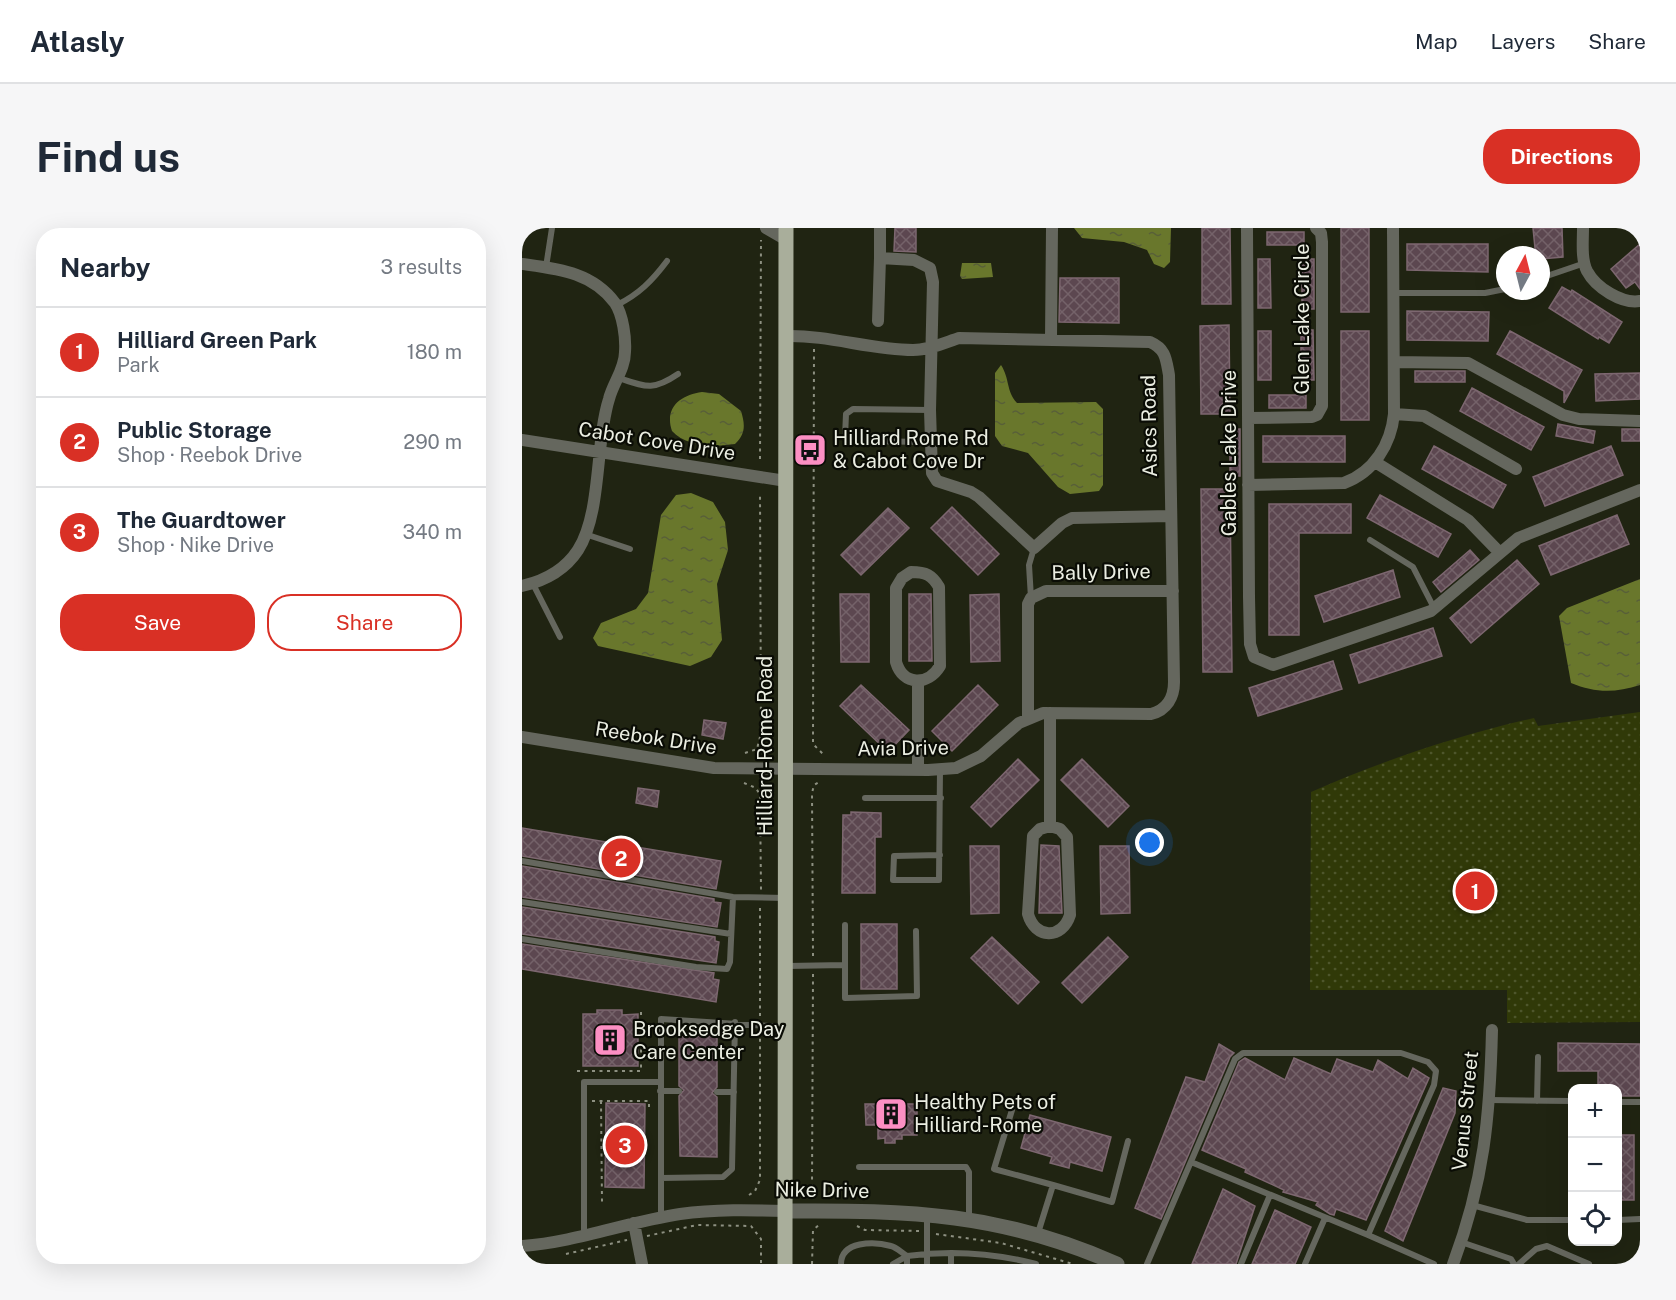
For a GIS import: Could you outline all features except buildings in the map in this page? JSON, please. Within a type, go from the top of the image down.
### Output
[{"type":"main road","name":"Hilliard-Rome Road","points":[[785,233],[787,1027],[785,1264]]},
{"type":"street","points":[[878,321],[880,228]]},
{"type":"street","points":[[1051,339],[1052,228]]},
{"type":"street","name":"Gables Lake Drive","points":[[1247,228],[1250,644],[1254,657],[1273,664],[1435,609]]},
{"type":"street","name":"Glen Lake Circle","points":[[1249,418],[1312,417],[1317,415],[1322,406],[1323,242],[1321,233],[1316,228]]},
{"type":"street","points":[[1248,485],[1344,483],[1355,478],[1375,462],[1387,444],[1394,414],[1393,228]]},
{"type":"street","points":[[1583,228],[1585,263],[1593,279],[1617,297],[1632,303],[1640,302]]},
{"type":"street","points":[[764,234],[785,233]]},
{"type":"street","points":[[880,258],[914,260],[930,268],[933,282],[930,410],[932,473],[937,481],[971,492],[1034,549],[1062,523],[1072,518],[1170,516]]},
{"type":"street","points":[[522,264],[546,267],[581,276],[601,288],[616,305],[623,327],[626,353],[609,396],[584,534],[578,549],[565,565],[551,576],[527,585]]},
{"type":"street","name":"Asics Road","points":[[786,336],[814,336],[912,350],[932,347],[959,338],[1150,342],[1161,346],[1166,356],[1168,375],[1174,692],[1162,708],[1151,714],[1050,713],[1028,718]]},
{"type":"street","points":[[1394,362],[1468,363],[1563,415],[1579,419],[1640,421]]},
{"type":"street","points":[[1394,414],[1424,416],[1516,469]]},
{"type":"street","name":"Cabot Cove Drive","points":[[522,440],[786,481]]},
{"type":"street","points":[[1375,462],[1468,520],[1500,554]]},
{"type":"street","points":[[1435,609],[1518,538],[1640,490]]},
{"type":"street","points":[[911,572],[923,572],[933,577],[939,587],[940,666],[927,680],[918,681],[907,679],[899,672],[896,662],[896,588],[902,578],[911,572]]},
{"type":"street","name":"Bally Drive","points":[[1030,598],[1046,591],[1173,591]]},
{"type":"street","points":[[1028,718],[1028,604],[1030,598]]},
{"type":"street","points":[[918,681],[918,770]]},
{"type":"street","points":[[1050,713],[1050,826]]},
{"type":"street","name":"Avia Drive","points":[[785,768],[918,770],[956,768],[981,756],[1003,735],[1028,718]]},
{"type":"street","name":"Reebok Drive","points":[[522,736],[714,768],[785,768]]},
{"type":"street","points":[[1050,826],[1060,829],[1067,837],[1070,915],[1067,925],[1059,932],[1049,935],[1039,932],[1031,924],[1028,914],[1033,836],[1040,829],[1050,826]]},
{"type":"street","name":"Venus Street","points":[[1453,1264],[1472,1205],[1485,1149],[1492,1030]]},
{"type":"street","name":"Nike Drive","points":[[522,1246],[661,1218],[742,1210],[927,1213],[969,1218],[1037,1234],[1116,1264]]},
{"type":"street","points":[[634,1223],[642,1264]]},
{"type":"lane","points":[[546,267],[552,228]]},
{"type":"lane","points":[[616,305],[635,296],[653,281],[667,261]]},
{"type":"lane","points":[[1550,275],[1585,263]]},
{"type":"lane","points":[[1394,293],[1485,293],[1496,291]]},
{"type":"lane","points":[[618,378],[646,387],[662,385],[678,374]]},
{"type":"lane","points":[[930,410],[853,408],[846,414],[845,437],[850,441],[931,442]]},
{"type":"lane","points":[[584,534],[630,549]]},
{"type":"lane","points":[[1370,540],[1413,567],[1435,609]]},
{"type":"lane","points":[[1030,598],[1029,565],[1034,549]]},
{"type":"lane","points":[[527,585],[560,637]]},
{"type":"lane","points":[[940,769],[941,798],[940,855],[939,880],[894,880],[894,856],[940,855]]},
{"type":"lane","points":[[865,798],[941,798]]},
{"type":"lane","points":[[522,861],[733,897],[786,898]]},
{"type":"lane","points":[[522,939],[696,967],[727,969],[733,897]]},
{"type":"lane","points":[[522,902],[731,934]]},
{"type":"lane","points":[[845,925],[845,998],[917,996],[916,931]]},
{"type":"lane","points":[[786,966],[845,965]]},
{"type":"lane","points":[[661,1218],[661,1019],[787,1027]]},
{"type":"lane","points":[[660,1178],[729,1175],[734,1162],[735,1022]]},
{"type":"lane","points":[[1147,1264],[1235,1059],[1243,1053],[1401,1053],[1428,1062],[1436,1071],[1434,1084],[1368,1235]]},
{"type":"lane","points":[[1538,1057],[1538,1101]]},
{"type":"lane","points":[[584,1235],[584,1083],[660,1083]]},
{"type":"lane","points":[[660,1091],[679,1091]]},
{"type":"lane","points":[[717,1092],[734,1092]]},
{"type":"lane","points":[[1489,1100],[1568,1101]]},
{"type":"lane","points":[[1622,1102],[1640,1102]]},
{"type":"lane","points":[[1012,1110],[994,1169],[1112,1202],[1128,1141]]},
{"type":"lane","points":[[1191,1162],[1434,1264]]},
{"type":"lane","points":[[859,1167],[966,1167],[969,1172],[969,1218]]},
{"type":"lane","points":[[1037,1234],[1053,1185]]},
{"type":"lane","points":[[1241,1264],[1270,1195]]},
{"type":"lane","points":[[1472,1205],[1527,1220],[1568,1220]]},
{"type":"lane","points":[[927,1213],[927,1264]]},
{"type":"lane","points":[[1305,1264],[1325,1218]]},
{"type":"lane","points":[[1622,1220],[1640,1219]]},
{"type":"lane","points":[[1461,1242],[1510,1259],[1514,1264]]},
{"type":"lane","points":[[841,1264],[842,1253],[852,1246],[892,1246],[907,1256]]},
{"type":"lane","points":[[1520,1264],[1536,1249],[1547,1246],[1589,1264]]},
{"type":"lane","points":[[895,1264],[907,1256],[927,1253],[995,1254],[1036,1264]]},
{"type":"lane","points":[[951,1254],[951,1264]]},
{"type":"lane","points":[[907,1256],[907,1264]]},
{"type":"path","points":[[760,459],[764,234]]},
{"type":"path","points":[[814,348],[813,744],[824,756]]},
{"type":"path","points":[[745,753],[757,749],[761,734],[760,493]]},
{"type":"path","points":[[820,1195],[814,1192],[812,1181],[812,793],[814,785],[822,780]]},
{"type":"path","points":[[577,1071],[641,1071],[641,1009]]},
{"type":"path","points":[[749,1195],[755,1191],[760,1180],[760,1033]]},
{"type":"path","points":[[592,1101],[649,1101],[649,1110]]},
{"type":"path","points":[[601,1101],[602,1203]]},
{"type":"path","points":[[812,1264],[813,1230],[821,1223]]},
{"type":"path","points":[[854,1224],[865,1230],[927,1232],[1001,1243],[1073,1264]]},
{"type":"path","points":[[566,1254],[697,1226],[751,1226],[761,1239],[761,1264]]},
{"type":"shaded area","points":[[1640,712],[1640,1022],[1507,1023],[1507,990],[1310,990],[1311,792],[1366,769],[1421,750],[1505,725],[1534,718],[1538,726]]},
{"type":"water","points":[[1074,228],[1171,228],[1170,262],[1164,268],[1154,264],[1147,250],[1124,242],[1082,238]]},
{"type":"water","points":[[962,263],[991,263],[993,277],[962,279],[960,276]]},
{"type":"water","points":[[1001,365],[1011,394],[1017,403],[1096,402],[1103,409],[1103,485],[1099,491],[1070,494],[1058,487],[1028,453],[1002,446],[995,436],[995,373]]},
{"type":"water","points":[[702,392],[719,394],[741,411],[744,429],[735,444],[702,445],[685,440],[672,431],[670,415],[672,409],[681,399]]},
{"type":"water","points":[[691,493],[713,502],[725,522],[728,550],[717,584],[722,640],[711,657],[690,666],[598,646],[593,638],[601,623],[636,609],[648,593],[661,515],[676,495]]},
{"type":"water","points":[[1640,579],[1640,685],[1605,691],[1588,689],[1571,683],[1559,616],[1567,608]]},
{"type":"place","name":"Hilliard Rome Rd & Cabot Cove Dr","points":[[810,450]]},
{"type":"place","name":"Public Storage","points":[[621,858]]},
{"type":"place","name":"Hilliard Green Park","points":[[1475,891]]},
{"type":"place","name":"Brooksedge Day Care Center","points":[[610,1040]]},
{"type":"place","name":"Healthy Pets of Hilliard-Rome","points":[[891,1114]]},
{"type":"place","name":"The Guardtower","points":[[625,1145]]}]
